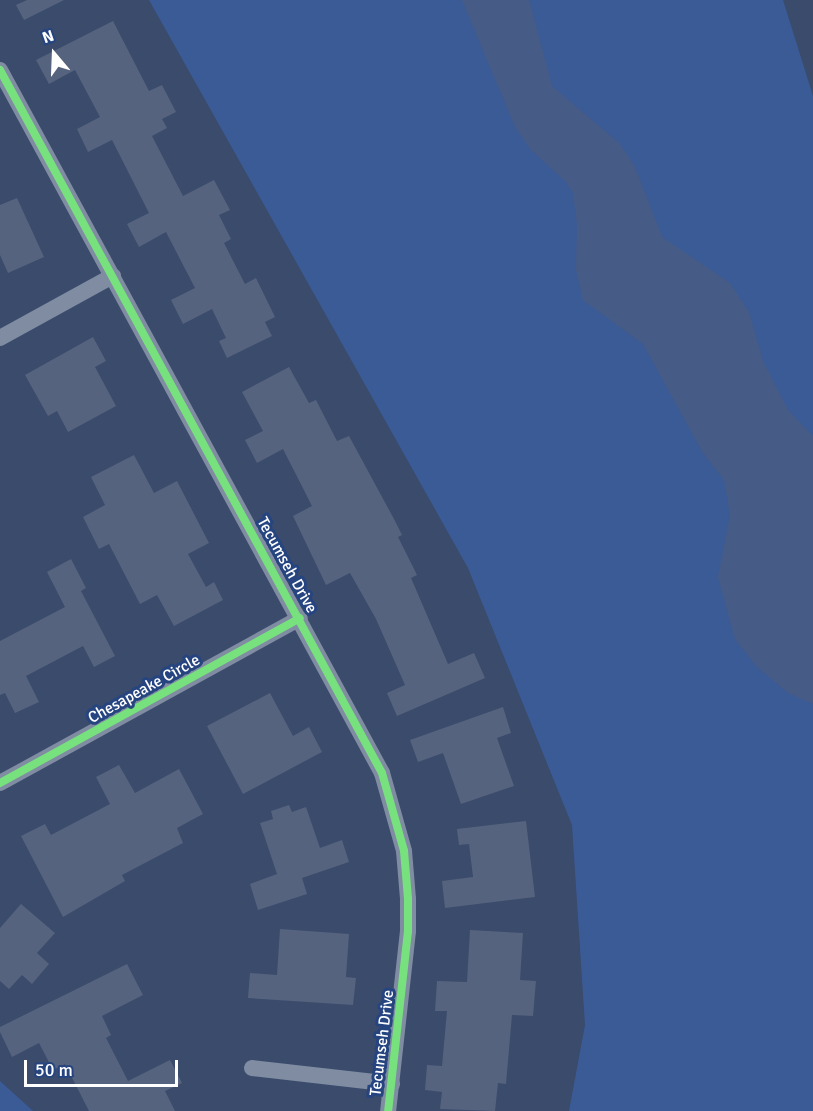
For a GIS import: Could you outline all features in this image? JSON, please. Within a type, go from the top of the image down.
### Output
[{"type":"street","name":"Tecumseh Drive","points":[[0,70],[373,754],[397,819],[404,851],[408,931],[388,1111]]},
{"type":"street","points":[[0,338],[113,276]]},
{"type":"street","name":"Chesapeake Circle","points":[[0,783],[300,618]]},
{"type":"street","points":[[252,1068],[392,1084]]},
{"type":"shaded area","points":[[149,0],[783,0],[813,96],[813,1111],[569,1111],[585,1025],[572,825],[468,568]]},
{"type":"shaded area","points":[[462,0],[529,0],[552,86],[620,144],[635,167],[662,237],[730,283],[749,312],[763,361],[788,410],[813,436],[813,704],[788,693],[756,666],[735,639],[718,577],[730,515],[724,480],[703,453],[643,344],[583,300],[576,270],[577,226],[573,193],[566,182],[531,150],[515,127]]},
{"type":"shaded area","points":[[0,1081],[33,1111],[0,1111]]},
{"type":"building","points":[[27,0],[64,0],[24,20],[16,5]]},
{"type":"building","points":[[113,21],[149,91],[162,85],[176,112],[162,119],[167,128],[152,136],[183,196],[214,180],[230,210],[219,215],[231,239],[224,243],[245,284],[256,278],[275,317],[265,322],[272,336],[227,358],[219,341],[226,338],[212,309],[183,324],[171,300],[195,288],[166,232],[139,247],[127,224],[149,213],[112,140],[88,152],[77,129],[100,117],[75,70],[49,84],[36,60]]},
{"type":"building","points":[[17,198],[44,257],[8,273],[0,255],[0,205]]},
{"type":"building","points":[[93,337],[106,361],[95,367],[116,406],[68,432],[57,411],[48,416],[25,375]]},
{"type":"building","points":[[289,367],[309,403],[316,400],[337,441],[349,436],[394,519],[402,535],[398,537],[417,575],[411,578],[448,664],[474,653],[485,678],[397,716],[387,693],[405,685],[376,619],[350,573],[326,585],[293,516],[312,506],[283,449],[257,463],[245,440],[263,431],[242,392]]},
{"type":"building","points":[[134,455],[154,493],[177,481],[209,543],[188,554],[206,587],[214,582],[223,600],[174,626],[157,595],[140,604],[109,544],[99,549],[83,517],[105,505],[91,477]]},
{"type":"building","points":[[71,559],[86,588],[81,591],[115,656],[94,667],[83,646],[26,676],[39,702],[15,713],[5,693],[0,695],[0,641],[65,607],[47,572]]},
{"type":"building","points":[[270,693],[293,736],[309,727],[322,752],[243,794],[207,726]]},
{"type":"building","points":[[503,707],[511,733],[497,738],[514,786],[461,804],[443,753],[418,762],[410,740]]},
{"type":"building","points":[[119,765],[135,793],[179,769],[203,814],[177,828],[183,843],[122,875],[125,881],[63,917],[21,836],[45,824],[51,835],[110,804],[96,777]]},
{"type":"building","points":[[289,805],[292,812],[306,807],[320,848],[342,840],[349,862],[302,878],[307,894],[258,910],[250,884],[277,874],[260,823],[273,819],[271,811]]},
{"type":"building","points":[[526,821],[535,897],[445,908],[442,881],[473,877],[469,844],[459,845],[457,829]]},
{"type":"building","points":[[21,904],[55,933],[37,953],[49,964],[32,984],[22,975],[9,989],[0,981],[0,928]]},
{"type":"building","points":[[280,929],[349,934],[346,977],[356,978],[353,1005],[248,998],[250,973],[277,975]]},
{"type":"building","points":[[470,930],[523,933],[520,980],[536,981],[533,1016],[512,1015],[506,1084],[498,1083],[495,1111],[440,1109],[442,1092],[425,1090],[427,1065],[442,1066],[447,1011],[435,1011],[437,981],[467,982]]},
{"type":"building","points":[[127,964],[143,995],[102,1016],[111,1035],[106,1038],[128,1081],[170,1060],[182,1083],[165,1091],[175,1111],[89,1111],[65,1064],[53,1070],[39,1043],[12,1057],[0,1032],[0,1027]]},
{"type":"cycle path","points":[[0,70],[382,773],[404,851],[408,899],[408,931],[388,1111]]},
{"type":"cycle path","points":[[0,783],[300,618]]}]
